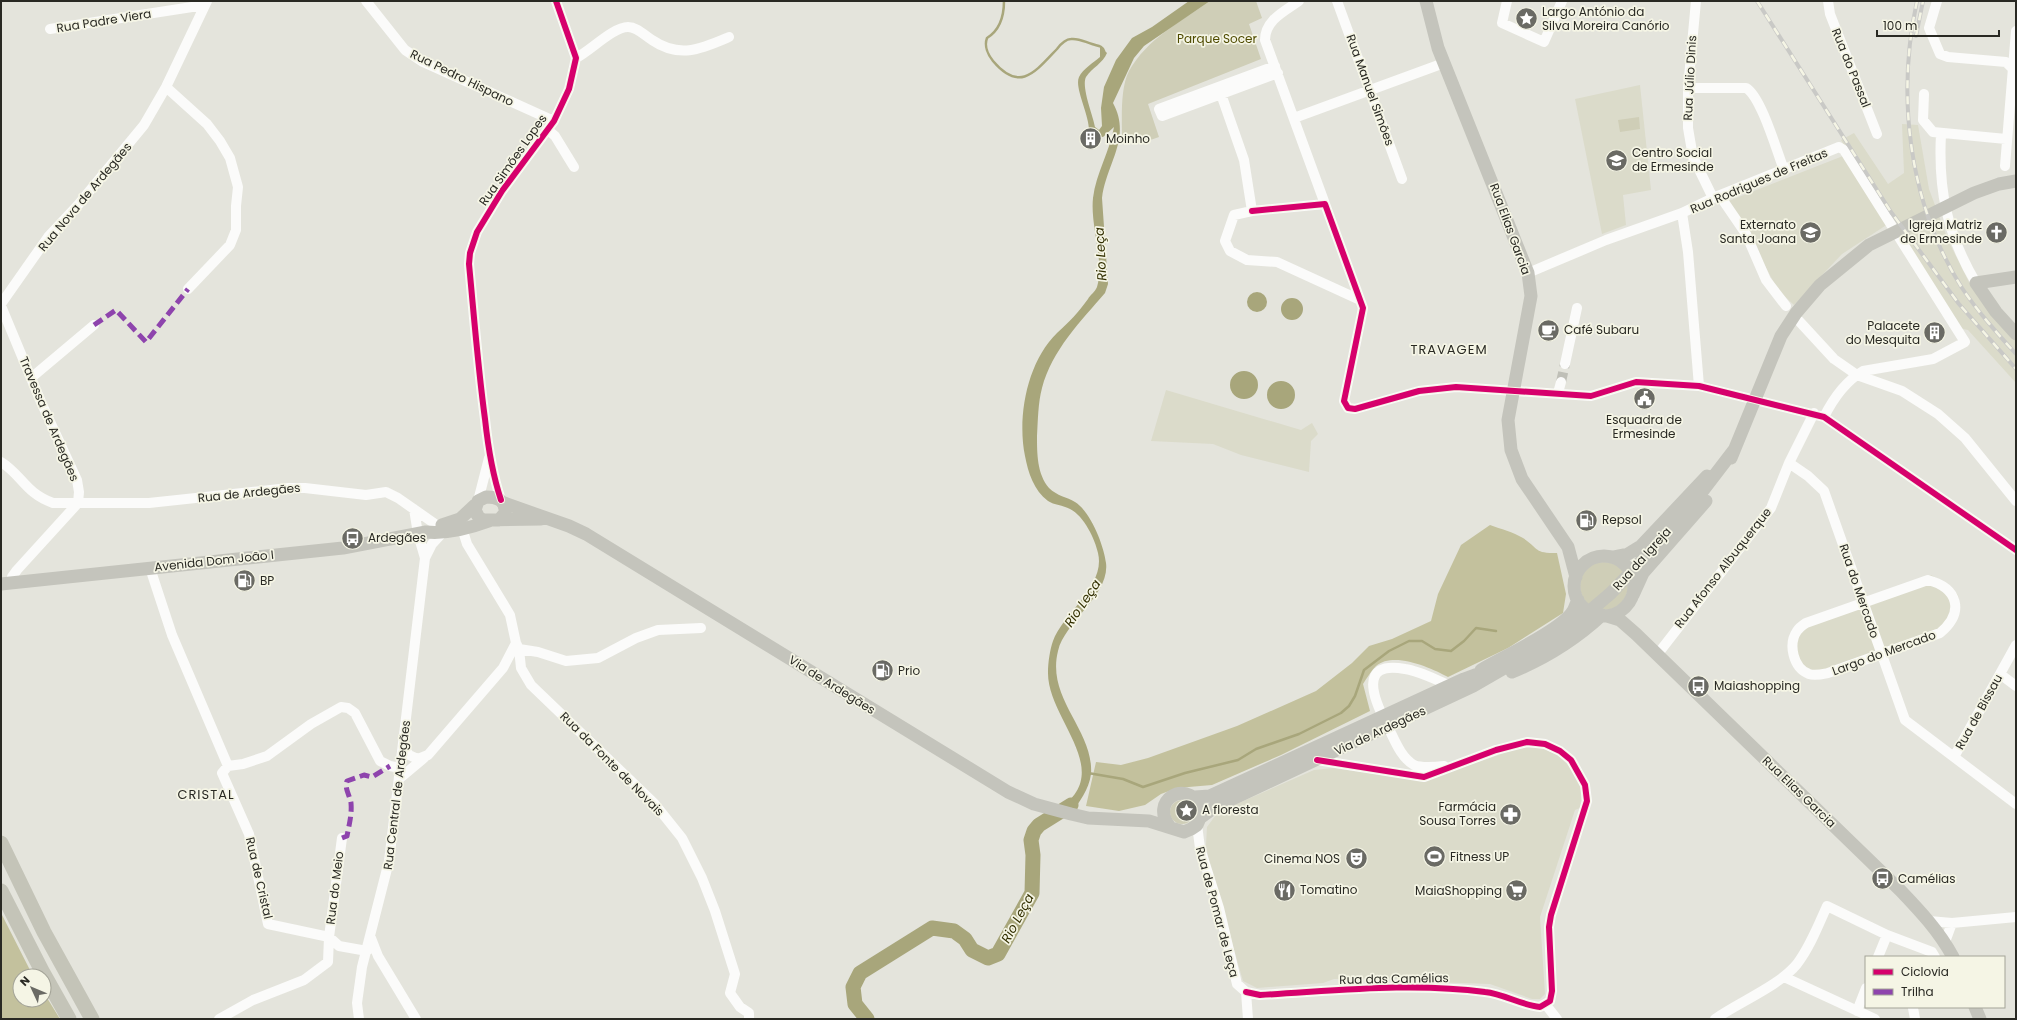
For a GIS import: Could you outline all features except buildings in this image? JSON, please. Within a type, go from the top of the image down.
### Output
[{"type":"highway","points":[[1,843],[44,932],[92,1019]]},
{"type":"highway","points":[[1,891],[38,966],[68,1019]]},
{"type":"main road","name":"Rua Elias Garcia","points":[[1426,1],[1432,26],[1444,63],[1528,273],[1531,296],[1512,390],[1508,420],[1511,450],[1522,479],[1568,547],[1576,577]]},
{"type":"main road","name":"Rua da Igreja","points":[[1630,600],[1643,574],[1705,503],[1727,470],[1770,361],[1791,319],[1811,294],[1833,272],[1868,245],[1974,193],[1999,184],[2016,181]]},
{"type":"main road","points":[[2016,276],[1976,283],[1996,312],[2016,334]]},
{"type":"main road","name":"Rua da Igreja","points":[[1534,651],[1571,627],[1611,593],[1698,497],[1734,450]]},
{"type":"main road","name":"Rua da Igreja","points":[[1613,557],[1628,554],[1641,546],[1691,490],[1734,450]]},
{"type":"main road","points":[[486,497],[502,502],[505,513],[494,520],[479,518],[475,510],[477,503],[486,497]]},
{"type":"main road","name":"Via de Ardegães","points":[[502,502],[551,519],[586,534],[988,781],[1034,804],[1088,818],[1149,821],[1170,827],[1176,831],[1184,832],[1191,829],[1216,807],[1317,760],[1376,727],[1534,651]]},
{"type":"main road","name":"Avenida Dom João I","points":[[440,529],[460,519],[477,503]]},
{"type":"main road","name":"Via de Ardegães","points":[[494,520],[551,519]]},
{"type":"main road","name":"Avenida Dom João I","points":[[7,583],[225,559],[343,548],[422,533],[432,527],[440,529],[462,528],[494,520]]},
{"type":"main road","name":"Rua Elias Garcia","points":[[1568,547],[1591,559]]},
{"type":"main road","points":[[1602,556],[1613,557],[1622,561],[1633,576],[1634,585],[1630,600],[1615,614],[1605,615],[1590,612],[1578,600],[1575,592],[1576,577],[1579,570],[1591,559],[1602,556]]},
{"type":"main road","name":"Via de Ardegães","points":[[1468,683],[1567,619],[1574,611],[1578,600]]},
{"type":"main road","name":"Rua Elias Garcia","points":[[1630,600],[1636,634]]},
{"type":"main road","name":"Rua Elias Garcia","points":[[1605,615],[1620,620],[1636,634],[1900,890],[1929,921],[1944,942],[1951,956]]},
{"type":"main road","name":"Via de Ardegães","points":[[1396,717],[1451,686],[1498,678],[1543,657],[1584,632],[1605,615]]},
{"type":"main road","name":"Via de Ardegães","points":[[1124,819],[1152,814],[1164,806],[1167,800],[1173,795],[1188,794],[1195,797],[1210,796],[1376,727]]},
{"type":"main road","points":[[1195,797],[1199,803],[1199,821]]},
{"type":"main road","points":[[1164,806],[1163,814],[1165,821],[1170,827]]},
{"type":"main road","points":[[1975,1008],[1980,1019]]},
{"type":"street","name":"Rua Pedro Hispano","points":[[366,1],[404,50],[423,62],[554,121]]},
{"type":"street","points":[[556,1],[576,58],[617,30],[628,27],[637,29],[669,50],[682,52],[704,47],[729,38]]},
{"type":"street","points":[[1299,1],[1269,24],[1265,32],[1266,40],[1276,69],[1363,308],[1344,401],[1348,408],[1355,410],[1419,391],[1456,387],[1596,396],[1636,382],[1699,386],[1755,398],[1819,415],[2016,550]]},
{"type":"street","name":"Rua Manuel Simões","points":[[1337,1],[1402,179]]},
{"type":"street","points":[[1507,1],[1502,23],[1544,42],[1562,1]]},
{"type":"street","name":"Rua Júlio Dinis","points":[[1696,1],[1688,88],[1688,128],[1692,152],[1717,197],[1746,234],[1766,280],[1786,306]]},
{"type":"street","name":"Rua do Passal","points":[[1828,1],[1830,14],[1877,134]]},
{"type":"street","points":[[1937,1],[1930,28],[1940,54],[1948,57],[2011,63]]},
{"type":"street","points":[[188,289],[230,244],[236,230],[238,187],[230,158],[220,141],[207,124],[166,87],[206,3]]},
{"type":"street","name":"Rua Padre Viera","points":[[50,29],[206,3]]},
{"type":"street","points":[[2005,166],[2011,63],[2016,31]]},
{"type":"street","name":"Rua Simões Lopes","points":[[502,502],[495,482],[482,399],[469,264],[470,253],[477,232],[502,191],[554,121],[569,90],[576,58]]},
{"type":"street","points":[[1294,118],[1444,63]]},
{"type":"street","points":[[1276,69],[1221,94],[1162,116],[1159,109],[1276,69]]},
{"type":"street","name":"Rua Nova de Ardegães","points":[[1,305],[48,237],[78,205],[144,125],[166,87]]},
{"type":"street","points":[[1688,88],[1746,88],[1751,90],[1762,111],[1784,170]]},
{"type":"street","points":[[1221,94],[1244,160],[1252,211]]},
{"type":"street","points":[[1924,94],[1923,120],[1933,132],[1941,134],[2006,139]]},
{"type":"street","points":[[548,130],[555,136],[574,167]]},
{"type":"street","points":[[1941,134],[1940,180],[1947,217],[1959,249],[1976,283]]},
{"type":"street","name":"Rua Rodrigues de Freitas","points":[[1528,273],[1606,240],[1682,213],[1839,147],[1844,150],[1965,342],[1932,359],[1885,367]]},
{"type":"street","points":[[1325,204],[1252,211],[1234,215],[1226,240],[1230,251],[1247,260],[1277,262],[1360,300]]},
{"type":"street","points":[[1682,213],[1688,252],[1699,386]]},
{"type":"street","name":"Travessa de Ardegães","points":[[1,305],[31,378],[77,480],[79,492],[78,503]]},
{"type":"street","points":[[1565,364],[1577,308]]},
{"type":"street","points":[[1799,321],[1834,359],[1857,375],[1902,391],[1938,414],[1983,459],[2016,501]]},
{"type":"street","points":[[31,378],[94,325]]},
{"type":"street","points":[[1857,375],[1863,371],[1885,367],[1880,383]]},
{"type":"street","name":"Rua Afonso Albuquerque","points":[[1657,655],[1771,508],[1789,463],[1819,415],[1857,375]]},
{"type":"street","points":[[1558,393],[1561,382]]},
{"type":"street","name":"Rua Simões Lopes","points":[[477,503],[490,454]]},
{"type":"street","name":"Rua de Ardegães","points":[[1,462],[8,467],[30,492],[43,500],[53,503],[149,503],[264,490],[305,488],[366,495],[386,492],[398,498],[440,529]]},
{"type":"street","name":"Rua do Mercado","points":[[1789,463],[1808,476],[1824,491],[1905,720],[2016,804]]},
{"type":"street","points":[[7,583],[78,503]]},
{"type":"street","points":[[414,509],[422,533]]},
{"type":"street","points":[[399,780],[421,759],[437,747],[503,668],[518,646],[510,615],[467,544],[462,528]]},
{"type":"street","name":"Rua Central de Ardegães","points":[[425,558],[440,529]]},
{"type":"street","name":"Rua Central de Ardegães","points":[[359,1019],[357,1003],[359,984],[390,861],[425,558],[422,533]]},
{"type":"street","points":[[150,568],[172,635],[225,769],[266,756],[311,724],[341,706],[348,708],[355,713],[380,761],[390,766],[400,768]]},
{"type":"street","name":"Largo do Mercado","points":[[1928,580],[1936,582],[1952,593],[1955,608],[1946,628],[1940,633],[1828,673],[1810,674],[1802,669],[1795,660],[1792,651],[1792,641],[1797,631],[1806,623],[1863,603],[1928,580]]},
{"type":"street","points":[[518,646],[566,661],[598,658],[636,638],[658,630],[701,628]]},
{"type":"street","name":"Rua de Bissau","points":[[1954,757],[2016,645]]},
{"type":"street","name":"Rua da Fonte de Novais","points":[[518,646],[521,668],[531,685],[654,803],[682,838],[702,878],[715,911],[735,974],[730,993],[740,1007],[749,1013],[749,1019]]},
{"type":"street","points":[[1450,766],[1414,765],[1403,756],[1377,706],[1372,690],[1372,680],[1378,672],[1388,667],[1406,669],[1451,686]]},
{"type":"street","points":[[2000,674],[2016,686]]},
{"type":"street","points":[[1317,760],[1424,777],[1450,766],[1527,742],[1545,744],[1560,751],[1571,760],[1585,784],[1587,802],[1550,915],[1549,927],[1552,991],[1550,1001],[1543,1006],[1557,1019]]},
{"type":"street","points":[[403,746],[409,755],[421,759]]},
{"type":"street","name":"Rua de Cristal","points":[[225,769],[249,834],[268,924],[329,937],[338,946],[367,951]]},
{"type":"street","name":"Rua de Pomar de Leça","points":[[1199,821],[1200,848],[1219,908],[1237,984],[1246,992],[1248,1019]]},
{"type":"street","name":"Rua do Meio","points":[[219,1019],[253,1000],[304,980],[328,962],[329,937],[342,838]]},
{"type":"street","points":[[1715,1019],[1784,977],[1797,964],[1813,937],[1827,906],[1887,935],[1932,952],[1934,956]]},
{"type":"street","points":[[1929,921],[1952,923],[2016,917]]},
{"type":"street","points":[[1944,942],[1952,923]]},
{"type":"street","points":[[1878,956],[1887,935]]},
{"type":"street","points":[[371,938],[378,956],[416,1019]]},
{"type":"street","points":[[1784,977],[1875,1019]]},
{"type":"street","name":"Rua das Camélias","points":[[1246,992],[1260,996],[1372,988],[1438,988],[1486,992],[1543,1006]]},
{"type":"street","points":[[1857,1011],[1865,991]]},
{"type":"street","points":[[1913,1008],[1915,1019]]},
{"type":"shaded area","name":"Centro Social de Ermesinde","points":[[1640,85],[1651,190],[1623,195],[1626,225],[1602,234],[1575,99]]},
{"type":"shaded area","points":[[1902,124],[1918,125],[1929,189],[1948,240],[1969,282],[1997,322],[2016,340],[2016,383],[1968,330],[1959,328],[1841,140],[1854,133],[1888,184],[1904,173]]},
{"type":"shaded area","name":"Externato Santa Joana","points":[[1843,156],[1888,224],[1842,254],[1794,305],[1778,290],[1751,240],[1726,202]]},
{"type":"shaded area","points":[[1166,390],[1301,430],[1312,423],[1318,434],[1311,441],[1309,472],[1241,455],[1213,444],[1151,441]]},
{"type":"shaded area","points":[[1490,525],[1519,536],[1537,550],[1557,553],[1566,594],[1563,613],[1508,648],[1448,677],[1432,669],[1412,662],[1392,660],[1384,662],[1374,668],[1363,684],[1370,711],[1281,755],[1212,785],[1177,788],[1161,794],[1145,805],[1119,811],[1086,806],[1096,762],[1121,765],[1148,758],[1237,726],[1316,691],[1352,663],[1369,646],[1392,639],[1431,621],[1438,594],[1461,545]]},
{"type":"shaded area","points":[[1931,575],[1949,585],[1958,595],[1959,600],[1954,624],[1813,679],[1788,645],[1791,633],[1873,595]]},
{"type":"shaded area","points":[[1539,747],[1558,755],[1574,771],[1582,791],[1580,808],[1575,810],[1540,917],[1545,994],[1540,999],[1532,999],[1490,984],[1431,982],[1421,978],[1334,979],[1323,983],[1257,988],[1243,981],[1210,867],[1206,845],[1207,827],[1218,812],[1314,770],[1333,768],[1423,781],[1519,748]]},
{"type":"shaded area","points":[[1,913],[29,968],[12,968],[12,1008],[52,1008],[52,1006],[60,1019],[1,1019]]},
{"type":"green space","name":"Parque Socer","points":[[1210,1],[1256,1],[1262,18],[1249,24],[1261,59],[1148,104],[1159,137],[1142,143],[1122,138],[1124,86],[1129,71],[1136,60],[1145,49],[1165,32]]},
{"type":"green space","points":[[1639,117],[1640,129],[1620,132],[1618,120]]},
{"type":"green space","points":[[1599,562],[1609,562],[1621,569],[1628,581],[1628,591],[1621,603],[1609,610],[1599,610],[1591,606],[1584,599],[1580,591],[1580,581],[1584,573],[1591,566]]},
{"type":"green space","points":[[1182,800],[1191,803],[1194,812],[1191,821],[1182,824],[1173,821],[1170,812],[1173,803]]},
{"type":"water","points":[[1189,1],[1210,1],[1144,46],[1134,58],[1113,103],[1118,116],[1120,128],[1119,139],[1104,186],[1102,198],[1108,284],[1105,293],[1077,325],[1053,361],[1042,388],[1038,412],[1037,449],[1038,463],[1042,476],[1052,491],[1075,502],[1086,513],[1100,539],[1106,563],[1105,575],[1101,586],[1069,629],[1062,640],[1058,651],[1056,668],[1059,684],[1064,699],[1079,728],[1090,758],[1090,780],[1083,796],[1071,814],[1057,810],[1074,795],[1081,779],[1081,762],[1051,690],[1048,664],[1052,644],[1058,631],[1090,588],[1096,577],[1099,565],[1098,553],[1092,535],[1080,517],[1070,509],[1048,501],[1035,487],[1026,462],[1023,441],[1022,424],[1024,408],[1027,391],[1038,359],[1047,345],[1077,313],[1095,290],[1099,277],[1098,255],[1093,220],[1093,198],[1097,180],[1114,127],[1103,137],[1091,135],[1080,95],[1078,82],[1079,77],[1100,57],[1100,46],[1107,53],[1103,60],[1088,74],[1085,82],[1086,94],[1095,127],[1099,130],[1102,126],[1101,108],[1104,87],[1116,60],[1132,38],[1152,27]]},
{"type":"water","points":[[1253,292],[1261,292],[1267,298],[1267,306],[1261,312],[1253,312],[1247,306],[1247,298]]},
{"type":"water","points":[[1292,298],[1296,299],[1302,305],[1302,313],[1296,319],[1292,320],[1288,319],[1282,313],[1281,309],[1282,305],[1288,299]]},
{"type":"water","points":[[1244,371],[1254,375],[1258,385],[1254,395],[1244,399],[1234,395],[1230,385],[1234,375]]},
{"type":"water","points":[[1281,381],[1291,385],[1295,395],[1291,405],[1281,409],[1271,405],[1267,395],[1271,385]]},
{"type":"waterway","points":[[1004,1],[1000,22],[995,31],[987,38],[986,47],[993,61],[1003,71],[1011,76],[1027,76],[1042,65],[1061,44],[1069,39],[1079,40],[1099,46],[1104,51]]},
{"type":"waterway","points":[[1088,773],[1123,779],[1143,787],[1185,773],[1238,760],[1256,749],[1299,734],[1341,713],[1349,706],[1355,696],[1364,670],[1389,651],[1409,641],[1422,641],[1435,649],[1451,651],[1464,641],[1476,628],[1496,631]]},
{"type":"waterway","name":"Rio Leça","points":[[867,1019],[855,1004],[853,987],[860,973],[932,928],[954,931],[965,939],[972,950],[988,958],[998,954],[1032,893],[1033,855],[1031,840],[1034,831],[1039,825],[1071,805]]},
{"type":"tunnel","points":[[1561,382],[1565,364]]},
{"type":"railway","points":[[1757,1],[1891,212],[1959,304],[2016,369]]},
{"type":"railway","points":[[1917,1],[1911,37],[1908,75],[1908,112],[1912,149],[1919,186],[1930,221],[1944,255],[1962,288],[1981,314],[2016,354]]},
{"type":"railway","points":[[1916,36],[1923,1]]},
{"type":"marked path","points":[[94,325],[116,310],[146,342],[188,289]]},
{"type":"marked path","points":[[342,838],[347,836],[351,812],[351,803],[346,786],[347,781],[364,775],[372,777],[390,766]]},
{"type":"cycle path","points":[[501,500],[493,470],[486,429],[469,264],[470,253],[477,232],[502,191],[554,121],[569,89],[576,58],[556,1]]},
{"type":"cycle path","points":[[1252,211],[1325,204],[1363,308],[1344,401],[1348,408],[1355,409],[1419,391],[1456,387],[1591,396],[1636,382],[1699,386],[1824,417],[2016,550]]},
{"type":"cycle path","points":[[1246,992],[1260,995],[1373,988],[1429,988],[1457,989],[1492,993],[1540,1007],[1550,1001],[1552,991],[1549,927],[1551,915],[1587,801],[1585,785],[1571,760],[1560,751],[1545,744],[1527,742],[1496,750],[1424,777],[1317,760]]},
{"type":"place","name":"Largo António da Silva Moreira Canório","points":[[1527,19]]},
{"type":"place","name":"Moinho","points":[[1091,139]]},
{"type":"place","name":"Centro Social de Ermesinde","points":[[1617,160]]},
{"type":"place","name":"Externato Santa Joana","points":[[1811,232]]},
{"type":"place","name":"Igreja Matriz de Ermesinde","points":[[1997,232]]},
{"type":"place","name":"Café Subaru","points":[[1548,330]]},
{"type":"place","name":"Palacete do Mesquita","points":[[1935,333]]},
{"type":"place","name":"Esquadra de Ermesinde","points":[[1644,399]]},
{"type":"place","name":"Repsol","points":[[1586,520]]},
{"type":"place","name":"Ardegães","points":[[353,538]]},
{"type":"place","name":"BP","points":[[244,581]]},
{"type":"place","name":"Prio","points":[[882,671]]},
{"type":"place","name":"Maiashopping","points":[[1698,686]]},
{"type":"place","name":"A floresta","points":[[1186,810]]},
{"type":"place","name":"Farmácia Sousa Torres","points":[[1511,814]]},
{"type":"place","name":"Fitness UP","points":[[1435,857]]},
{"type":"place","name":"Cinema NOS","points":[[1356,859]]},
{"type":"place","name":"Camélias","points":[[1882,879]]},
{"type":"place","name":"Tomatino","points":[[1284,890]]},
{"type":"place","name":"MaiaShopping","points":[[1517,891]]},
{"type":"district","name":"TRAVAGEM","points":[[1449,349]]},
{"type":"district","name":"CRISTAL","points":[[206,794]]}]
